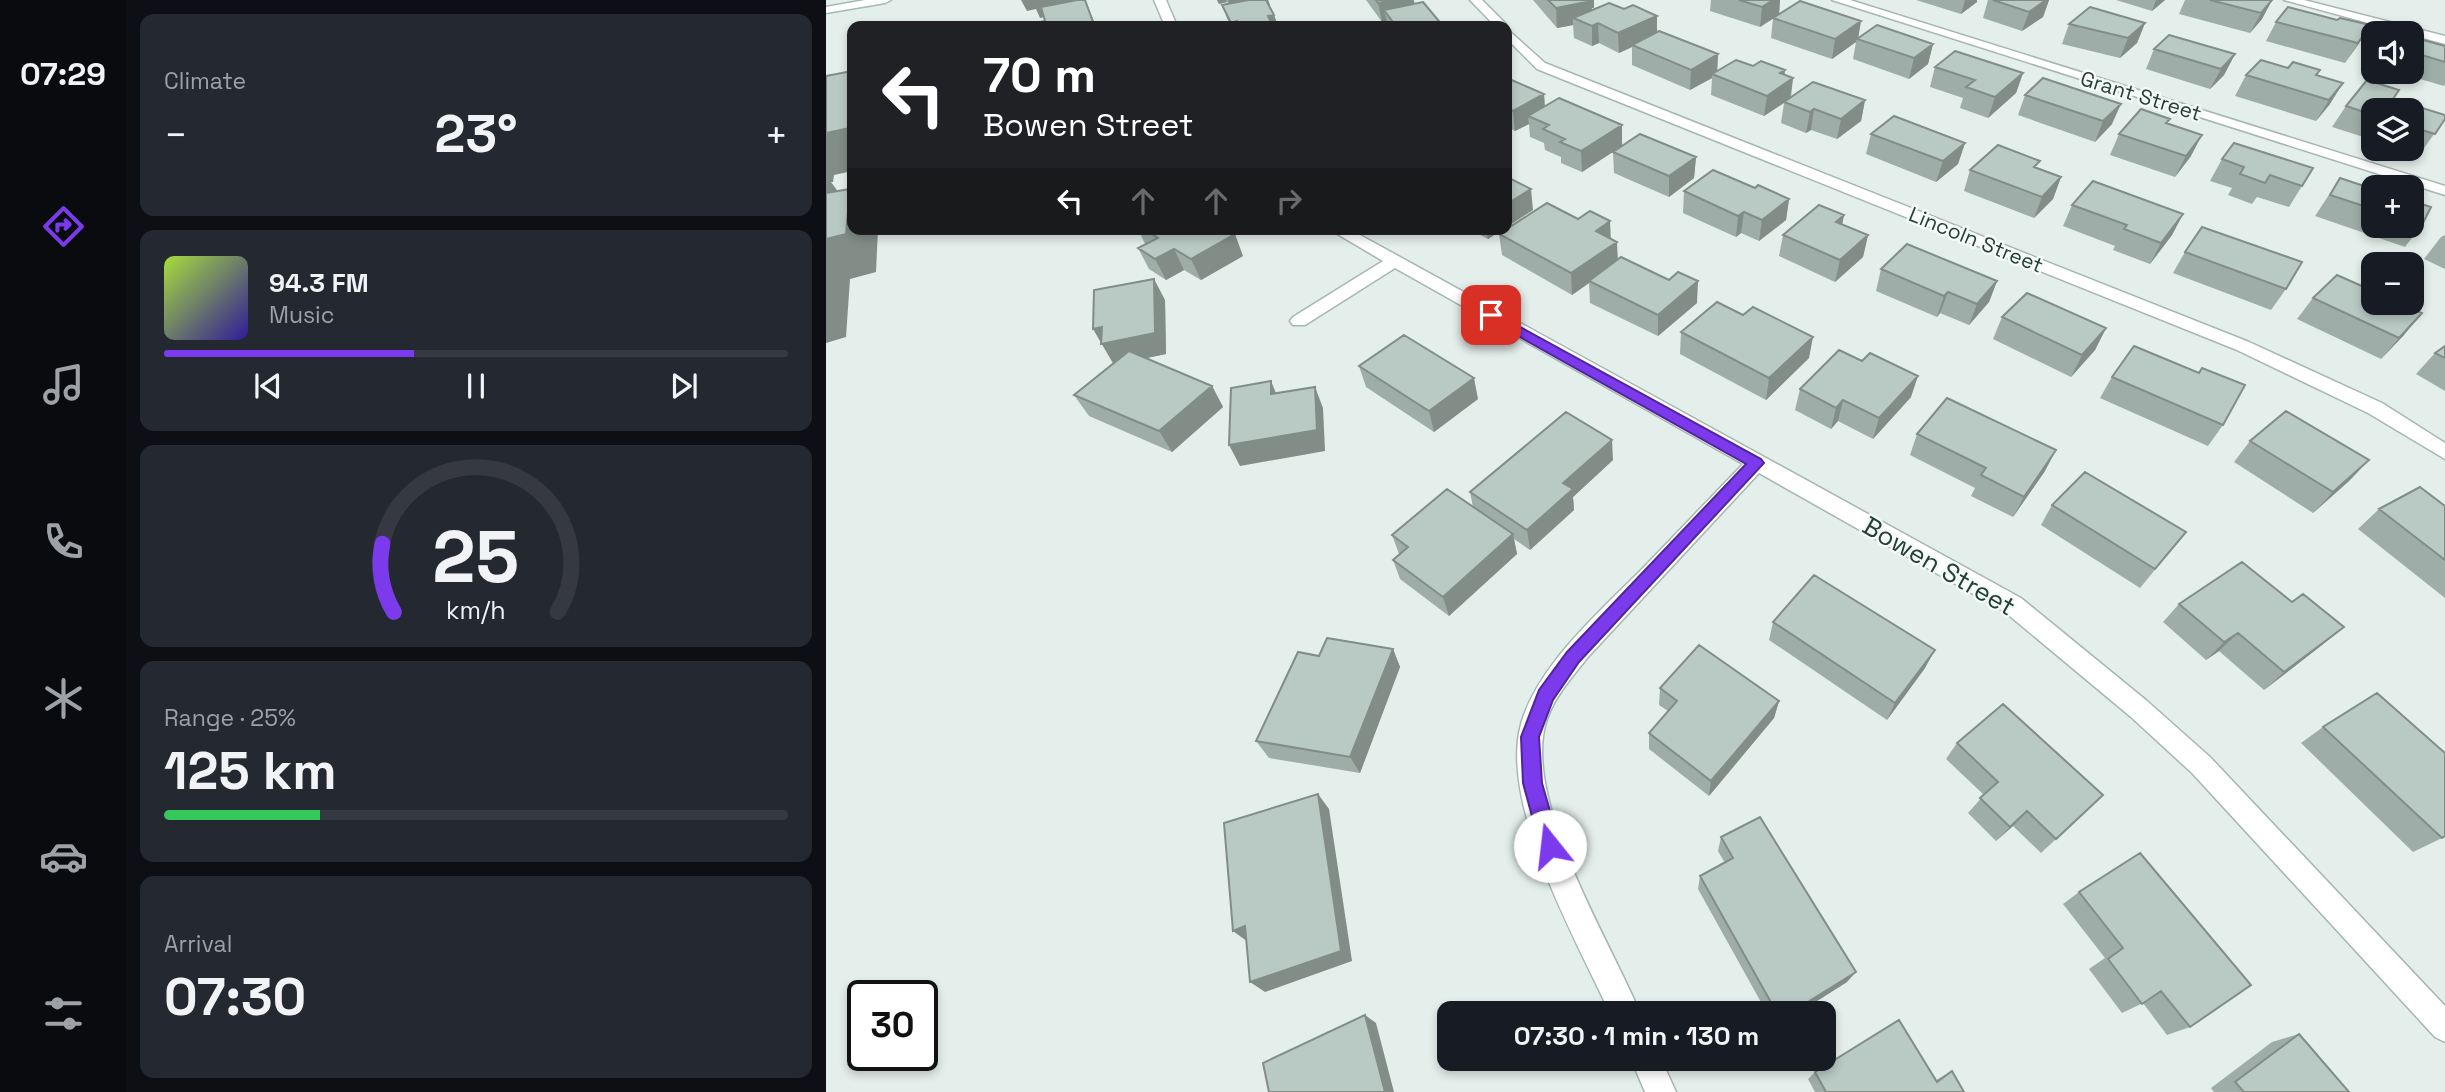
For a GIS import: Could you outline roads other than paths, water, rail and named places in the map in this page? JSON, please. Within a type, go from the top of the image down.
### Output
[{"type":"street","points":[[826,10],[885,0]]},
{"type":"street","points":[[1160,0],[1169,21]]},
{"type":"street","points":[[1476,0],[1496,21]]},
{"type":"street","name":"Grant Street","points":[[1838,0],[2445,191]]},
{"type":"street","points":[[2290,0],[2445,40]]},
{"type":"street","name":"Lincoln Street","points":[[1512,38],[1541,66],[2243,346],[2375,408],[2445,452]]},
{"type":"street","name":"Bowen Street","points":[[1348,235],[2013,605],[2139,709],[2201,765],[2445,1027]]},
{"type":"street","points":[[1299,321],[1394,261]]},
{"type":"street","points":[[1620,1001],[1550,846],[1532,783],[1530,737],[1545,696],[1573,657],[1756,463]]},
{"type":"street","points":[[1651,1071],[1661,1092]]}]
